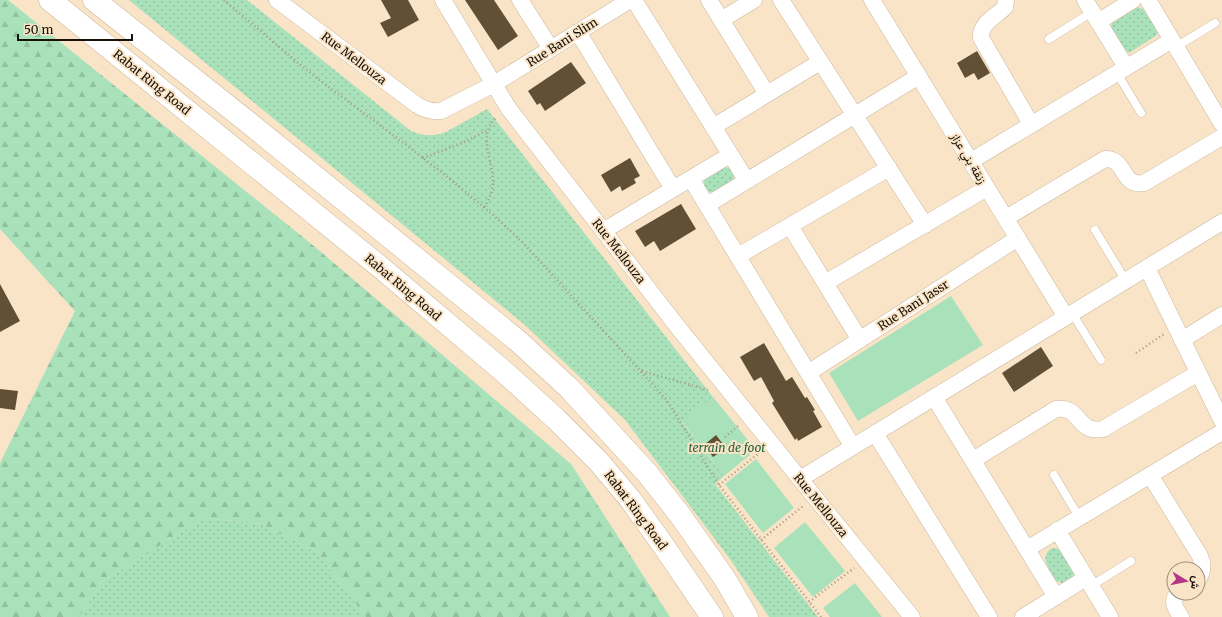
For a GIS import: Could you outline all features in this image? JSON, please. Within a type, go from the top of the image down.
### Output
[{"type":"highway","name":"Rabat Ring Road","points":[[50,0],[373,261],[502,370],[556,419],[599,462],[630,499],[663,544],[712,617]]},
{"type":"highway","points":[[94,0],[243,118],[518,341],[569,388],[647,473],[675,509],[725,579],[747,617]]},
{"type":"highway","points":[[108,0],[136,33]]},
{"type":"street","name":"Rue Mellouza","points":[[277,0],[422,108],[441,111],[494,84],[509,109],[677,326],[912,617]]},
{"type":"street","points":[[443,0],[494,84]]},
{"type":"street","points":[[520,0],[551,49]]},
{"type":"street","name":"Rue Bani Slim","points":[[494,84],[630,0]]},
{"type":"street","points":[[634,0],[747,181]]},
{"type":"street","points":[[709,0],[767,94]]},
{"type":"street","points":[[722,20],[754,0]]},
{"type":"street","points":[[781,0],[925,225]]},
{"type":"street","name":"زنقة بني عزاز","points":[[872,0],[1018,238],[1069,315]]},
{"type":"street","points":[[1006,0],[1005,6],[984,24],[981,38],[1031,124]]},
{"type":"street","points":[[1121,70],[1092,11],[1133,0]]},
{"type":"street","points":[[1148,0],[1222,124]]},
{"type":"street","points":[[578,32],[674,189]]},
{"type":"street","points":[[971,161],[1121,70],[1174,43]]},
{"type":"street","points":[[713,127],[820,62]]},
{"type":"street","points":[[707,205],[919,76]]},
{"type":"street","points":[[1006,218],[1105,159],[1110,159],[1118,163],[1131,182],[1139,184],[1144,183],[1222,137]]},
{"type":"street","points":[[603,231],[730,155]]},
{"type":"street","points":[[738,256],[889,168]]},
{"type":"street","points":[[691,179],[853,447]]},
{"type":"street","points":[[825,284],[988,188]]},
{"type":"street","points":[[800,479],[1222,222]]},
{"type":"street","points":[[790,226],[860,340]]},
{"type":"street","name":"Rue Bani Jassr","points":[[808,373],[1018,238]]},
{"type":"street","points":[[1147,268],[1222,421]]},
{"type":"street","points":[[1179,333],[1222,315]]},
{"type":"street","points":[[973,460],[1056,409],[1065,408],[1069,410],[1087,429],[1103,429],[1198,373]]},
{"type":"street","points":[[934,397],[1056,597]]},
{"type":"street","points":[[1027,549],[1222,432]]},
{"type":"street","points":[[875,433],[989,617]]},
{"type":"street","points":[[1150,475],[1202,561]]},
{"type":"street","points":[[1057,530],[1110,617]]},
{"type":"street","points":[[1023,617],[1056,597],[1088,582]]},
{"type":"street","points":[[1174,601],[1174,604],[1181,617]]},
{"type":"lane","points":[[1049,38],[1092,11]]},
{"type":"lane","points":[[1174,43],[1215,23]]},
{"type":"lane","points":[[1121,70],[1141,113]]},
{"type":"lane","points":[[1095,230],[1126,281]]},
{"type":"lane","points":[[1069,315],[1101,360]]},
{"type":"lane","points":[[1054,475],[1079,517]]},
{"type":"lane","points":[[1088,582],[1131,561]]},
{"type":"path","points":[[224,0],[316,77],[423,158],[484,207],[523,243],[666,399],[718,485],[821,617]]},
{"type":"path","points":[[423,158],[460,144],[487,130],[493,121],[509,109]]},
{"type":"path","points":[[484,207],[489,200],[493,184],[486,142],[487,130]]},
{"type":"path","points":[[1136,353],[1179,333]]},
{"type":"path","points":[[641,371],[714,392]]},
{"type":"path","points":[[725,437],[740,425]]},
{"type":"path","points":[[718,485],[762,452]]},
{"type":"path","points":[[761,540],[814,497]]},
{"type":"path","points":[[809,602],[854,567]]},
{"type":"green space","points":[[0,0],[8,0],[309,242],[571,464],[670,617],[366,617],[317,552],[261,524],[204,518],[103,581],[79,617],[0,617],[0,463],[75,311],[0,229]]},
{"type":"green space","points":[[129,0],[247,0],[415,133],[424,135],[441,134],[487,109],[713,397],[682,422],[724,476],[715,484],[818,617],[769,617],[730,559],[625,420],[525,325]]},
{"type":"green space","points":[[1138,7],[1143,9],[1158,32],[1157,35],[1129,53],[1126,51],[1111,27],[1112,23]]},
{"type":"green space","points":[[725,167],[731,169],[734,174],[733,181],[714,193],[706,191],[704,180]]},
{"type":"green space","points":[[951,296],[983,345],[858,421],[829,373]]},
{"type":"green space","name":"terrain de foot","points":[[713,397],[756,450],[724,476],[682,421]]},
{"type":"green space","points":[[756,459],[794,508],[763,533],[725,484]]},
{"type":"green space","points":[[204,518],[261,524],[317,552],[366,617],[79,617],[103,581]]},
{"type":"green space","points":[[805,522],[845,571],[813,597],[774,548]]},
{"type":"green space","points":[[1052,548],[1062,549],[1075,571],[1071,580],[1063,583],[1056,581],[1046,564],[1046,555]]},
{"type":"green space","points":[[855,583],[882,617],[830,617],[823,608]]},
{"type":"building","points":[[381,0],[408,0],[419,20],[388,37],[380,23],[391,18]]},
{"type":"building","points":[[465,0],[494,0],[518,36],[498,50]]},
{"type":"building","points":[[977,51],[990,73],[978,80],[974,73],[965,78],[957,63]]},
{"type":"building","points":[[571,62],[586,83],[545,111],[540,103],[537,105],[528,91]]},
{"type":"building","points":[[630,158],[640,176],[634,179],[636,183],[622,191],[620,186],[611,192],[601,175]]},
{"type":"building","points":[[681,204],[696,229],[660,251],[654,241],[645,247],[635,231]]},
{"type":"building","points":[[0,284],[20,321],[0,332]]},
{"type":"building","points":[[764,343],[786,381],[792,377],[805,398],[807,397],[815,410],[813,411],[822,427],[798,441],[797,438],[795,440],[772,403],[774,401],[761,377],[754,381],[740,357]]},
{"type":"building","points":[[1041,347],[1053,366],[1014,392],[1002,373]]},
{"type":"building","points":[[0,389],[18,391],[15,410],[0,408]]},
{"type":"building","points":[[716,435],[726,448],[713,457],[704,445]]}]
